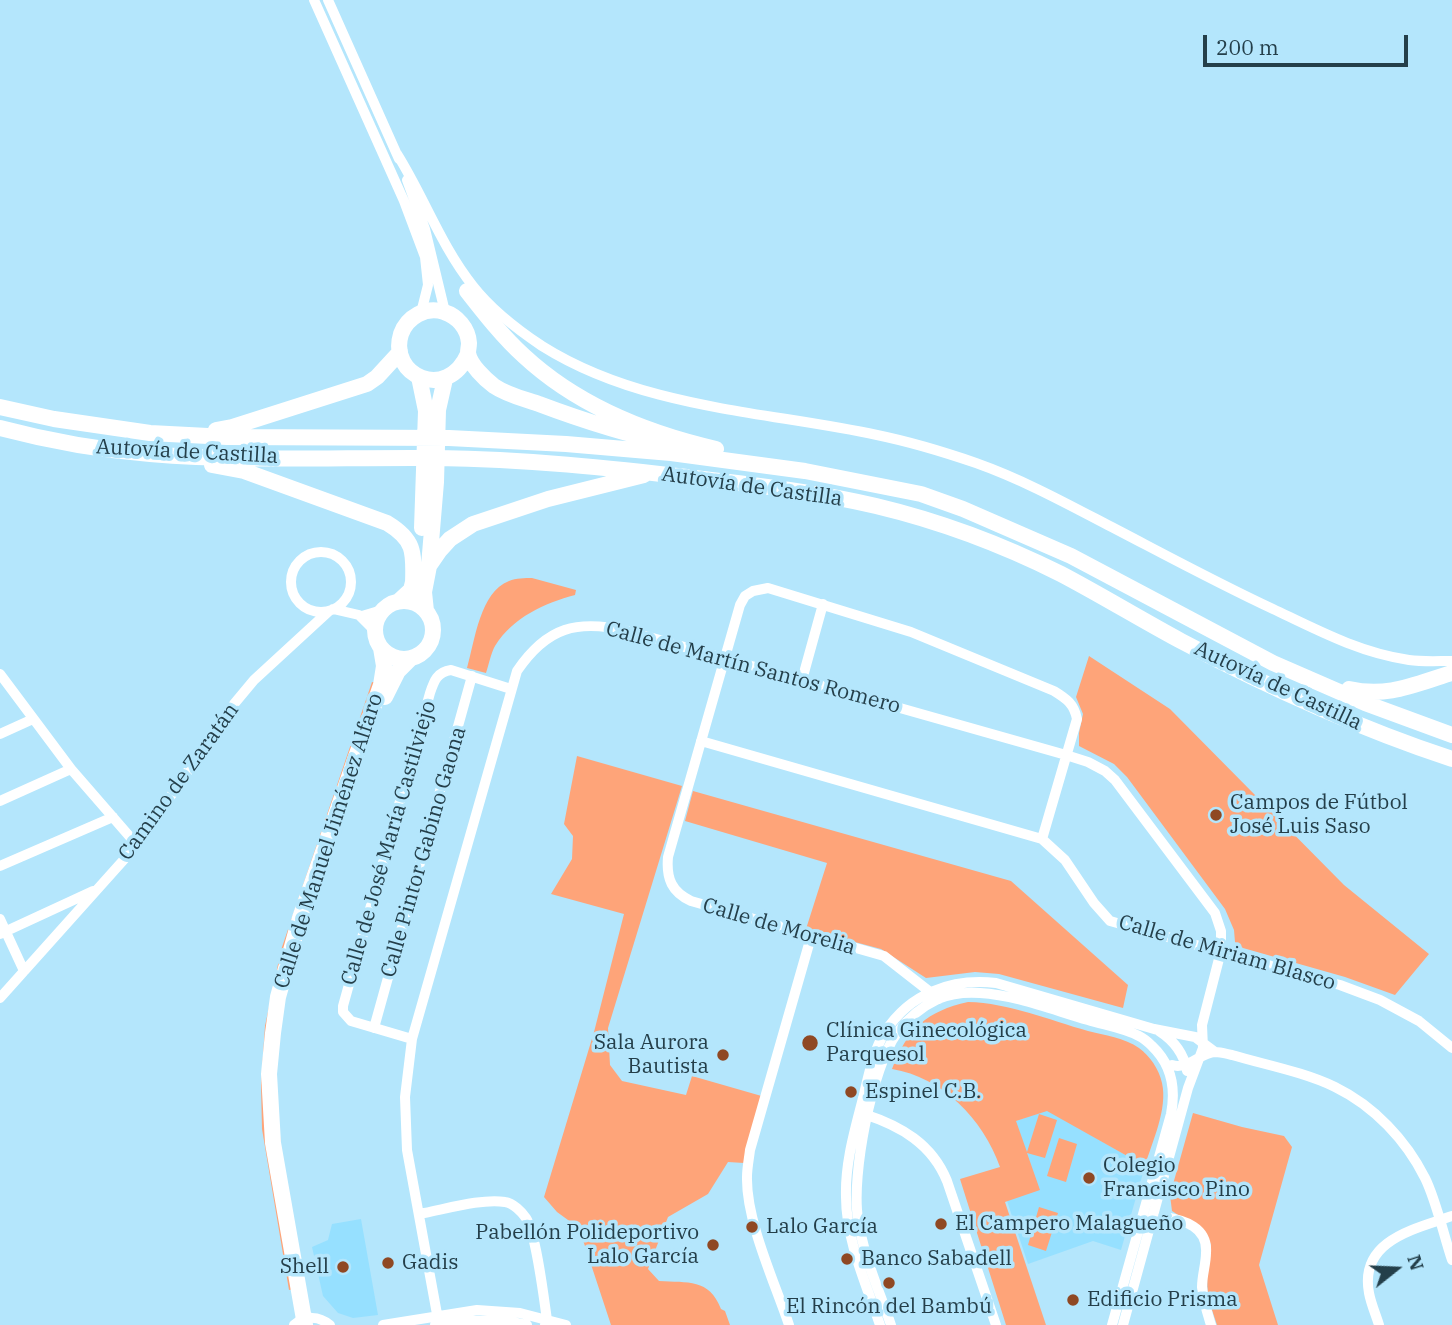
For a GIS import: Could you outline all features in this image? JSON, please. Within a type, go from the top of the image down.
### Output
[{"type":"highway","points":[[467,292],[498,330],[525,357],[567,390],[608,413],[650,430],[736,453]]},
{"type":"highway","points":[[419,377],[428,380],[445,379],[464,365],[468,354],[467,333],[454,316],[445,312],[421,313],[406,325],[402,333],[400,352],[404,362],[419,377],[432,411]]},
{"type":"highway","points":[[155,433],[232,427],[345,392],[377,377],[400,352]]},
{"type":"highway","points":[[468,354],[484,377],[496,387],[580,420],[666,443],[809,463],[862,474],[921,494]]},
{"type":"highway","points":[[429,482],[422,540],[413,583],[409,593],[382,610],[375,623],[374,630],[381,648],[394,658],[410,659],[425,650],[430,643],[433,627],[426,611],[424,592],[429,566],[432,411],[445,379]]},
{"type":"highway","name":"Autovía de Castilla","points":[[0,407],[54,419],[155,433],[227,437],[449,438],[566,444],[739,461],[921,494],[963,509],[1071,556],[1273,663],[1365,703],[1452,735]]},
{"type":"highway","name":"Autovía de Castilla","points":[[0,428],[48,440],[149,454],[444,458],[591,466],[800,490],[877,506],[950,527],[1057,572],[1176,638],[1286,693],[1343,719],[1452,759]]},
{"type":"highway","points":[[149,454],[244,471],[387,523],[403,533],[410,543],[414,565],[413,583]]},
{"type":"highway","points":[[429,566],[445,544],[473,524],[548,499],[653,473]]},
{"type":"highway","points":[[399,601],[414,603],[426,611]]},
{"type":"highway","name":"Calle de Manuel Jiménez Alfaro","points":[[315,1323],[273,1143],[269,1074],[273,1033],[278,997],[294,939],[381,685],[384,666],[381,648]]},
{"type":"highway","name":"Calle de Manuel Jiménez Alfaro","points":[[315,1323],[278,1112],[281,1030],[298,955],[389,687],[398,671],[410,659]]},
{"type":"highway","points":[[1273,663],[1294,667],[1340,686],[1366,692],[1388,693],[1452,673]]},
{"type":"street","points":[[314,0],[404,201],[425,257],[428,285],[421,313]]},
{"type":"street","points":[[328,0],[408,181],[428,239],[445,312]]},
{"type":"street","points":[[397,154],[416,184],[440,235],[473,286],[523,333],[586,370],[640,389],[713,407],[877,435],[970,461],[1042,491],[1242,595],[1329,636],[1370,652],[1411,660],[1452,661]]},
{"type":"street","points":[[408,181],[467,292]]},
{"type":"street","points":[[306,632],[304,607],[293,594],[291,576],[300,560],[316,552],[333,555],[343,562],[351,578],[348,596],[359,615],[374,630]]},
{"type":"street","name":"Calle de Morelia","points":[[939,999],[884,956],[691,901],[671,885],[667,869],[668,857],[724,658],[745,596],[768,588],[911,632],[1069,700],[1077,719],[1042,839]]},
{"type":"street","points":[[331,610],[348,596]]},
{"type":"street","points":[[802,680],[823,604]]},
{"type":"street","points":[[304,607],[319,612],[331,610],[359,615],[382,610]]},
{"type":"street","name":"Camino de Zaratán","points":[[77,904],[99,889],[137,845],[234,704],[254,680],[331,610]]},
{"type":"street","name":"Calle de Martín Santos Romero","points":[[437,1322],[407,1150],[405,1115],[412,1039],[517,671],[539,643],[560,631],[586,624],[628,631],[1088,762],[1105,771],[1125,792],[1215,913],[1221,931],[1221,951]]},
{"type":"street","name":"Calle de José María Castilviejo","points":[[412,1039],[351,1021],[343,1012],[343,1006],[435,678],[443,671],[451,670],[511,689]]},
{"type":"street","points":[[0,674],[71,769],[137,845]]},
{"type":"street","name":"Calle Pintor Gabino Gaona","points":[[374,1028],[472,676]]},
{"type":"street","points":[[0,734],[33,719]]},
{"type":"street","name":"Calle de Miriam Blasco","points":[[701,741],[1042,839],[1065,860],[1094,903],[1110,921],[1340,985],[1380,1000],[1419,1021],[1452,1048]]},
{"type":"street","points":[[0,802],[71,769]]},
{"type":"street","points":[[0,866],[113,817]]},
{"type":"street","points":[[3,932],[77,904]]},
{"type":"street","points":[[0,998],[77,904]]},
{"type":"street","points":[[0,919],[3,932],[24,971]]},
{"type":"street","points":[[789,1325],[756,1229],[749,1204],[747,1178],[750,1150],[811,937]]},
{"type":"street","points":[[1123,1325],[1188,1088],[1200,1056],[1202,1025],[1221,951]]},
{"type":"street","points":[[910,1004],[913,992],[911,978]]},
{"type":"street","points":[[891,1325],[858,1218],[858,1161],[875,1054],[885,1033],[910,1004],[928,992],[964,982],[996,984],[1154,1029],[1195,1037],[1215,1052],[1287,1070],[1335,1087],[1373,1111],[1393,1130],[1409,1152],[1425,1179],[1452,1260]]},
{"type":"street","points":[[880,1325],[852,1241],[846,1197],[851,1141],[895,1035],[910,1018],[939,999],[970,992],[1001,995],[1139,1036],[1160,1047],[1167,1059],[1173,1101],[1152,1180],[1153,1216],[1112,1325]]},
{"type":"street","points":[[1167,1059],[1175,1045],[1202,1025]]},
{"type":"street","points":[[1154,1029],[1175,1045],[1186,1064],[1188,1088]]},
{"type":"street","points":[[1167,1059],[1177,1066],[1215,1052]]},
{"type":"street","points":[[864,1114],[906,1132],[928,1149],[937,1161],[947,1181],[996,1325]]},
{"type":"street","points":[[419,1214],[509,1202],[530,1227],[546,1319]]},
{"type":"street","points":[[1153,1216],[1189,1223],[1202,1234],[1207,1251],[1202,1287],[1211,1325]]},
{"type":"street","points":[[1379,1325],[1369,1292],[1369,1272],[1378,1252],[1397,1235],[1452,1216]]},
{"type":"street","points":[[520,1313],[536,1303],[541,1288]]},
{"type":"street","points":[[437,1322],[477,1310],[520,1313],[564,1325]]},
{"type":"street","points":[[383,1325],[477,1320],[527,1325]]},
{"type":"shaded area","points":[[532,578],[576,590],[575,595],[552,602],[520,619],[495,646],[486,673],[467,668],[480,618],[491,595],[509,581]]},
{"type":"shaded area","name":"Campos de Fútbol José Luis Saso","points":[[1089,656],[1170,709],[1344,885],[1429,954],[1395,995],[1345,977],[1243,948],[1235,942],[1234,930],[1225,909],[1127,777],[1114,764],[1079,746],[1083,714],[1076,697]]},
{"type":"shaded area","points":[[372,682],[377,683],[270,1026],[294,1289],[289,1290],[262,1129],[261,1085],[265,1026],[281,950]]},
{"type":"shaded area","points":[[577,756],[682,786],[608,1028],[610,1065],[622,1081],[686,1095],[692,1076],[765,1097],[744,1163],[728,1162],[708,1194],[668,1217],[648,1269],[659,1281],[704,1287],[725,1311],[730,1325],[611,1325],[579,1228],[557,1212],[544,1197],[594,1032],[624,914],[551,894],[572,859],[573,836],[564,824]]},
{"type":"shaded area","points":[[693,791],[1011,881],[1128,985],[1123,1008],[999,974],[975,972],[926,978],[881,949],[806,929],[827,863],[685,821]]},
{"type":"shaded area","points":[[968,1002],[1014,1009],[1127,1042],[1139,1048],[1150,1059],[1162,1083],[1161,1114],[1145,1166],[1047,1111],[1016,1121],[1027,1152],[1039,1114],[1057,1120],[1045,1158],[1027,1153],[1040,1190],[1005,1202],[1046,1325],[1006,1325],[960,1179],[1000,1167],[993,1149],[972,1117],[944,1091],[928,1081],[892,1069],[904,1043],[920,1024],[941,1011]]},
{"type":"shaded area","name":"Colegio Francisco Pino","points":[[1047,1110],[1145,1166],[1121,1250],[1093,1241],[1028,1264],[1007,1201],[1016,1121]]},
{"type":"shaded area","points":[[1193,1113],[1284,1136],[1292,1147],[1259,1265],[1278,1325],[1217,1325],[1208,1298],[1207,1277],[1211,1245],[1206,1233],[1172,1211],[1170,1195]]},
{"type":"shaded area","points":[[1059,1138],[1077,1144],[1066,1182],[1047,1176]]},
{"type":"shaded area","points":[[1039,1207],[1058,1213],[1046,1251],[1028,1245]]},
{"type":"shaded area","name":"Shell","points":[[361,1219],[378,1315],[353,1318],[338,1313],[323,1296],[312,1247],[328,1240],[332,1224]]},
{"type":"place","name":"Campos de Fútbol José Luis Saso","points":[[1216,815]]},
{"type":"place","name":"Clínica Ginecológica Parquesol","points":[[810,1043]]},
{"type":"place","name":"Sala Aurora Bautista","points":[[723,1055]]},
{"type":"place","name":"Espinel C.B.","points":[[851,1092]]},
{"type":"place","name":"Colegio Francisco Pino","points":[[1089,1178]]},
{"type":"place","name":"El Campero Malagueño","points":[[941,1224]]},
{"type":"place","name":"Lalo García","points":[[752,1227]]},
{"type":"place","name":"Pabellón Polideportivo Lalo García","points":[[713,1245]]},
{"type":"place","name":"Banco Sabadell","points":[[847,1259]]},
{"type":"place","name":"Gadis","points":[[388,1263]]},
{"type":"place","name":"Shell","points":[[343,1267]]},
{"type":"place","name":"El Rincón del Bambú","points":[[889,1283]]},
{"type":"place","name":"Edificio Prisma","points":[[1073,1300]]}]
